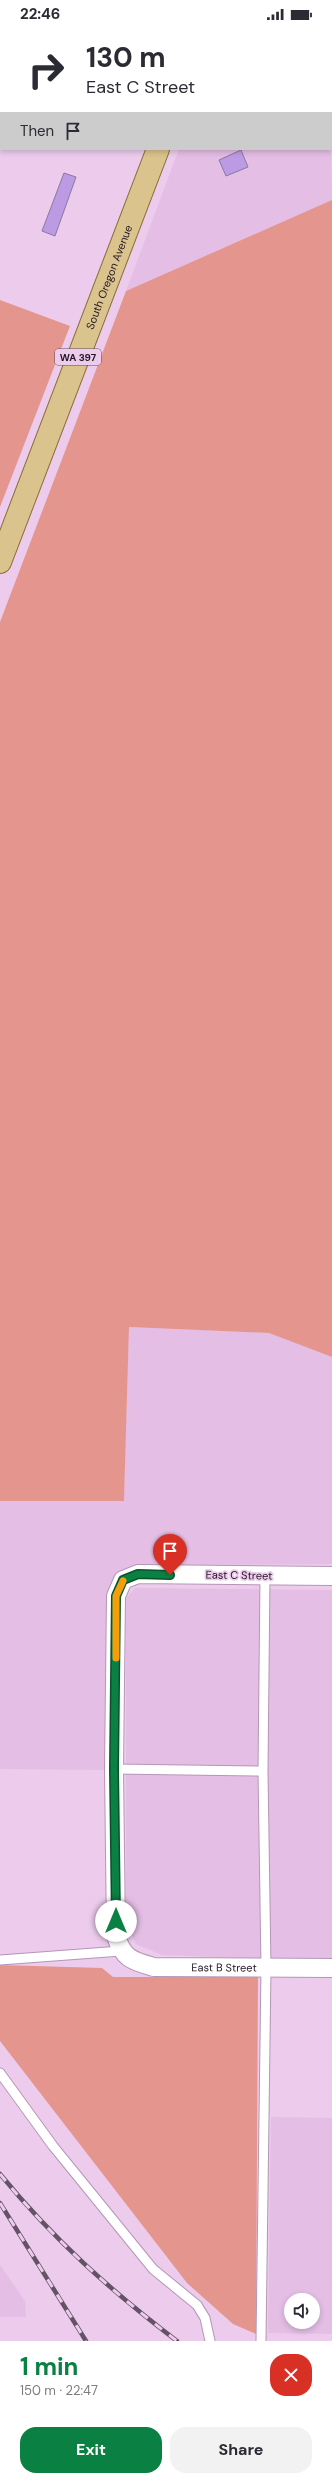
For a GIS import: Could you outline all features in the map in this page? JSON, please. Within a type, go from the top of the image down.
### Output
[{"type":"main road","name":"South Oregon Avenue","points":[[0,562],[158,150]]},
{"type":"street","name":"East C Street","points":[[114,1769],[116,1596],[123,1580],[138,1574],[332,1576]]},
{"type":"street","points":[[114,1769],[116,1936],[120,1951]]},
{"type":"street","name":"East B Street","points":[[120,1951],[135,1962],[154,1967],[332,1968]]},
{"type":"lane","points":[[261,2341],[266,1968],[263,1771],[264,1575]]},
{"type":"lane","points":[[114,1769],[263,1771]]},
{"type":"lane","points":[[0,1960],[120,1951]]},
{"type":"lane","points":[[0,2073],[53,2146],[153,2269],[197,2305],[205,2318],[210,2341]]},
{"type":"shaded area","points":[[179,150],[331,150],[332,200],[126,291]]},
{"type":"shaded area","points":[[332,200],[332,1357],[269,1333],[129,1327],[124,1501],[0,1501],[0,622],[126,291]]},
{"type":"shaded area","points":[[0,300],[70,326],[0,507]]},
{"type":"shaded area","points":[[129,1327],[269,1333],[332,1357],[332,1564],[140,1565],[115,1575],[107,1599],[105,1770],[0,1769],[0,1501],[124,1500]]},
{"type":"shaded area","points":[[135,1588],[332,1590],[332,1961],[162,1955],[136,1944],[126,1923],[126,1598]]},
{"type":"shaded area","points":[[0,1965],[102,1968],[113,1977],[258,1977],[256,2334],[233,2324],[187,2283],[0,2041]]},
{"type":"shaded area","points":[[271,2117],[332,2118],[332,2334],[268,2333]]},
{"type":"shaded area","points":[[0,2265],[25,2301],[26,2317],[0,2317]]},
{"type":"building","points":[[241,150],[248,167],[226,176],[219,160]]},
{"type":"building","points":[[64,173],[76,177],[55,236],[42,231]]},
{"type":"railway","points":[[0,2174],[41,2221],[84,2263],[129,2303],[177,2341]]},
{"type":"railway","points":[[0,2203],[86,2341]]},
{"type":"slow traffic","points":[[116,1658],[116,1596],[123,1581]]},
{"type":"route","points":[[116,1921],[114,1769],[116,1596],[123,1580],[138,1574],[170,1575]]}]
